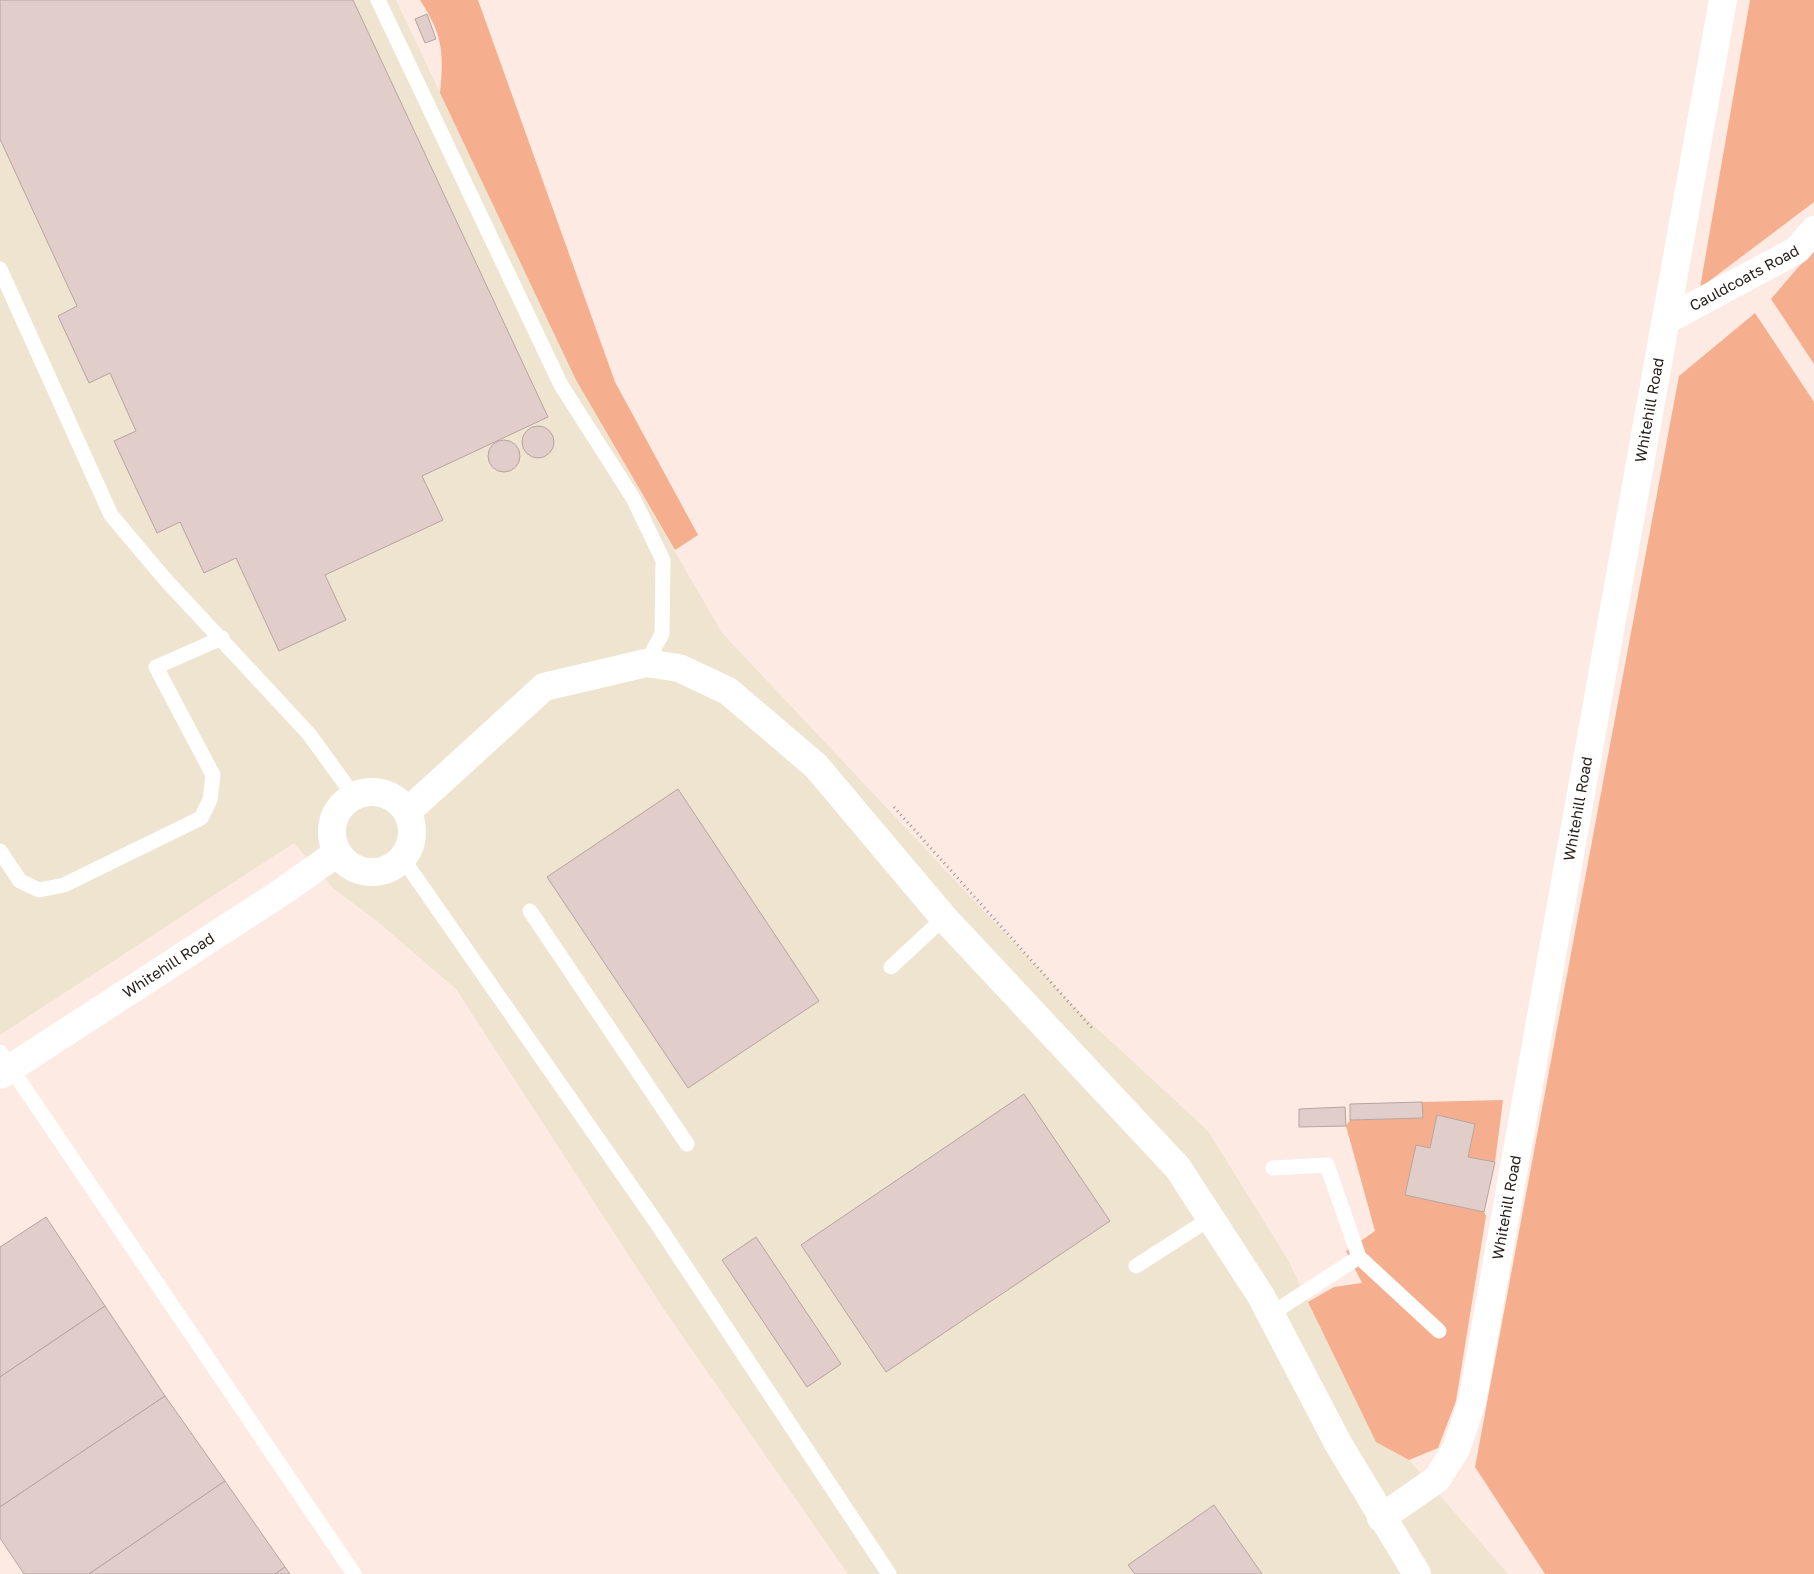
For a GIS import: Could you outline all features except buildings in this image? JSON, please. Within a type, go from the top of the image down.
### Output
[{"type":"street","name":"Whitehill Road","points":[[1381,1518],[1437,1479],[1456,1449],[1472,1402],[1723,0]]},
{"type":"street","name":"Cauldcoats Road","points":[[1667,320],[1796,250],[1814,230]]},
{"type":"street","points":[[407,812],[544,687],[646,663],[679,668],[728,692],[808,759],[944,918],[1178,1168],[1261,1296],[1339,1445],[1416,1574]]},
{"type":"street","points":[[365,792],[378,792],[400,803],[407,812],[412,824],[410,848],[393,867],[381,872],[368,873],[356,870],[337,853],[332,840],[332,828],[336,815],[343,804],[354,796],[365,792]]},
{"type":"street","name":"Whitehill Road","points":[[4,1065],[273,898],[337,853]]},
{"type":"lane","points":[[378,0],[560,385],[633,498],[663,560],[662,634],[646,663]]},
{"type":"lane","points":[[0,269],[111,515],[164,578],[222,638],[309,734],[354,796]]},
{"type":"lane","points":[[0,851],[20,881],[39,890],[64,885],[200,818],[210,800],[213,776],[156,667],[222,638]]},
{"type":"lane","points":[[403,858],[658,1225],[889,1574]]},
{"type":"lane","points":[[530,911],[687,1144]]},
{"type":"lane","points":[[891,967],[944,918]]},
{"type":"lane","points":[[4,1065],[354,1574]]},
{"type":"lane","points":[[1273,1168],[1327,1165],[1359,1257],[1439,1331]]},
{"type":"lane","points":[[1136,1266],[1210,1218]]},
{"type":"lane","points":[[1271,1314],[1359,1257]]},
{"type":"shaded area","points":[[0,0],[396,0],[576,380],[722,633],[1076,1009],[1208,1131],[1288,1260],[1376,1442],[1409,1460],[1508,1574],[848,1574],[663,1308],[456,989],[377,921],[334,889],[294,843],[0,1035]]},
{"type":"shaded area","points":[[420,0],[478,0],[615,382],[698,535],[675,550],[576,380],[440,93],[442,67],[440,45],[428,12]]},
{"type":"shaded area","points":[[1750,0],[1814,0],[1814,202],[1700,288]]},
{"type":"shaded area","points":[[1814,249],[1814,364],[1771,299]]},
{"type":"shaded area","points":[[1755,313],[1814,402],[1814,1574],[1545,1574],[1475,1467],[1679,376]]},
{"type":"shaded area","points":[[1503,1100],[1495,1162],[1468,1157],[1475,1124],[1437,1115],[1430,1148],[1416,1145],[1405,1195],[1484,1212],[1486,1216],[1456,1401],[1438,1448],[1409,1460],[1376,1442],[1308,1302],[1334,1287],[1362,1283],[1346,1251],[1375,1231],[1346,1126],[1350,1120],[1422,1118],[1422,1102]]}]
